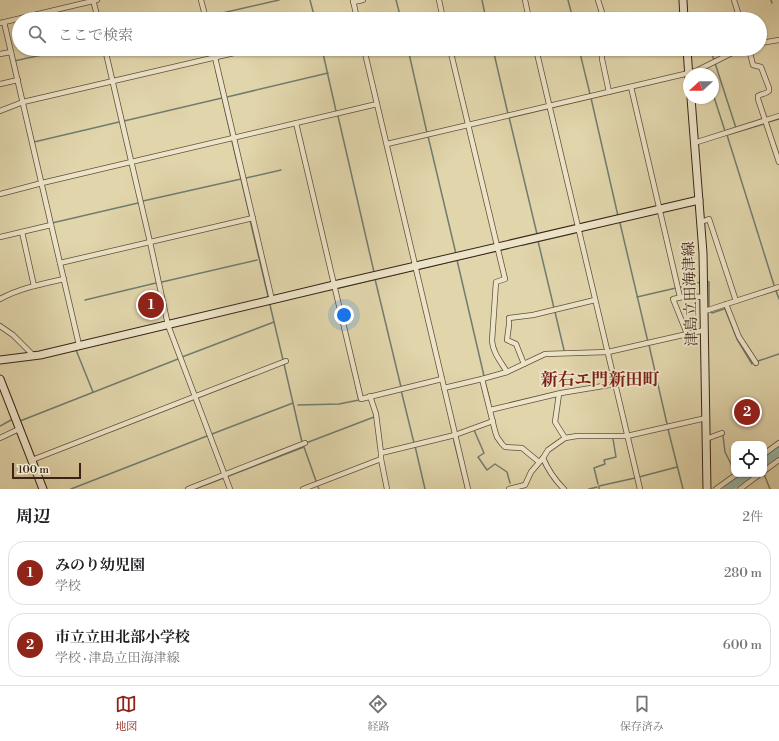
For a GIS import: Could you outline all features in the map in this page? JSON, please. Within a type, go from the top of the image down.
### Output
[{"type":"street","points":[[44,12],[94,0],[97,12]]},
{"type":"street","points":[[201,0],[204,12]]},
{"type":"street","points":[[355,12],[353,1],[364,0]]},
{"type":"street","points":[[439,0],[442,12]]},
{"type":"street","points":[[525,0],[528,12]]},
{"type":"street","points":[[598,0],[602,12]]},
{"type":"street","points":[[683,0],[684,12]]},
{"type":"street","points":[[734,0],[738,12]]},
{"type":"street","points":[[12,20],[2,22],[18,80],[79,345]]},
{"type":"street","points":[[767,42],[779,40]]},
{"type":"street","points":[[0,54],[11,52]]},
{"type":"street","points":[[107,56],[168,325],[230,489]]},
{"type":"street","points":[[0,111],[23,102],[220,56]]},
{"type":"street","points":[[366,56],[468,489]]},
{"type":"street","points":[[452,56],[504,279],[496,282],[492,341],[495,352],[507,372]]},
{"type":"street","points":[[538,56],[640,489]]},
{"type":"street","points":[[602,56],[610,92]]},
{"type":"street","points":[[688,56],[688,68]]},
{"type":"street","points":[[701,68],[726,56]]},
{"type":"street","points":[[751,56],[753,65],[761,67],[769,88],[768,93],[758,96],[779,162]]},
{"type":"street","points":[[215,57],[272,300]]},
{"type":"street","points":[[387,144],[631,87],[683,77]]},
{"type":"street","points":[[0,84],[18,80]]},
{"type":"street","points":[[631,87],[680,297]]},
{"type":"street","points":[[0,193],[377,104]]},
{"type":"street","name":"津島立田海津線","points":[[691,104],[703,253],[707,489]]},
{"type":"street","points":[[694,143],[779,116]]},
{"type":"street","points":[[296,123],[361,399],[442,379]]},
{"type":"street","points":[[0,360],[34,356],[699,200]]},
{"type":"street","points":[[60,263],[253,218]]},
{"type":"street","points":[[701,222],[709,219],[736,301]]},
{"type":"street","points":[[0,237],[51,225]]},
{"type":"street","points":[[22,232],[34,286]]},
{"type":"street","points":[[0,299],[19,290],[64,279]]},
{"type":"street","points":[[705,311],[779,287]]},
{"type":"street","points":[[687,334],[673,299],[689,296],[704,297]]},
{"type":"street","points":[[524,364],[516,344],[507,340],[509,318],[533,315],[595,300]]},
{"type":"street","points":[[726,304],[739,337],[756,363]]},
{"type":"street","points":[[0,326],[13,335],[34,356]]},
{"type":"street","points":[[444,388],[507,372],[549,353],[608,352],[705,330]]},
{"type":"street","points":[[32,460],[286,361]]},
{"type":"street","points":[[482,379],[497,437],[505,448],[522,448],[539,462]]},
{"type":"street","points":[[0,380],[43,489]]},
{"type":"street","points":[[490,410],[561,393],[615,384]]},
{"type":"street","points":[[559,394],[555,422],[565,438]]},
{"type":"street","points":[[370,396],[376,414],[381,459],[387,489]]},
{"type":"street","points":[[509,489],[525,485],[531,472],[548,450],[565,438],[577,436],[628,436],[706,418]]},
{"type":"street","points":[[381,453],[455,435],[493,421]]},
{"type":"street","points":[[0,438],[20,429]]},
{"type":"street","points":[[706,438],[722,433]]},
{"type":"street","points":[[188,489],[225,476],[305,443]]},
{"type":"street","points":[[767,452],[779,443]]},
{"type":"street","points":[[543,458],[547,468],[564,489]]},
{"type":"street","points":[[303,489],[381,459]]},
{"type":"street","points":[[767,469],[779,460]]},
{"type":"street","points":[[716,489],[733,477]]},
{"type":"street","points":[[740,489],[756,477]]},
{"type":"waterway","points":[[226,12],[279,0]]},
{"type":"waterway","points":[[310,0],[313,12]]},
{"type":"waterway","points":[[396,0],[399,12]]},
{"type":"waterway","points":[[482,0],[485,12]]},
{"type":"waterway","points":[[568,0],[571,12]]},
{"type":"waterway","points":[[14,61],[37,56]]},
{"type":"waterway","points":[[324,56],[336,111]]},
{"type":"waterway","points":[[410,56],[427,133]]},
{"type":"waterway","points":[[495,56],[508,114]]},
{"type":"waterway","points":[[581,56],[590,94]]},
{"type":"waterway","points":[[713,56],[714,60]]},
{"type":"waterway","points":[[715,63],[736,128]]},
{"type":"waterway","points":[[216,71],[231,136]]},
{"type":"waterway","points":[[227,97],[328,73]]},
{"type":"waterway","points":[[124,121],[222,98]]},
{"type":"waterway","points":[[591,98],[618,216]]},
{"type":"waterway","points":[[716,104],[725,131]]},
{"type":"waterway","points":[[338,116],[374,272]]},
{"type":"waterway","points":[[509,117],[537,234]]},
{"type":"waterway","points":[[768,122],[779,119]]},
{"type":"waterway","points":[[34,142],[119,122]]},
{"type":"waterway","points":[[764,124],[727,135],[774,285]]},
{"type":"waterway","points":[[428,136],[456,254]]},
{"type":"waterway","points":[[232,141],[250,217]]},
{"type":"waterway","points":[[246,178],[281,170]]},
{"type":"waterway","points":[[143,201],[241,179]]},
{"type":"waterway","points":[[52,223],[138,203]]},
{"type":"waterway","points":[[250,220],[268,296]]},
{"type":"waterway","points":[[620,223],[648,342]]},
{"type":"waterway","points":[[582,231],[606,225]]},
{"type":"waterway","points":[[523,245],[575,233]]},
{"type":"waterway","points":[[538,241],[554,308]]},
{"type":"waterway","points":[[420,269],[495,251]]},
{"type":"waterway","points":[[162,282],[257,260]]},
{"type":"waterway","points":[[457,260],[484,376]]},
{"type":"waterway","points":[[339,288],[414,270]]},
{"type":"waterway","points":[[375,279],[401,387]]},
{"type":"waterway","points":[[707,281],[709,282],[709,306]]},
{"type":"waterway","points":[[680,287],[701,282]]},
{"type":"waterway","points":[[85,300],[156,283]]},
{"type":"waterway","points":[[637,297],[676,288]]},
{"type":"waterway","points":[[776,291],[779,299]]},
{"type":"waterway","points":[[270,305],[283,360]]},
{"type":"waterway","points":[[711,312],[725,309],[737,339],[752,364]]},
{"type":"waterway","points":[[555,312],[564,350]]},
{"type":"waterway","points":[[182,357],[274,322]]},
{"type":"waterway","points":[[649,345],[667,424]]},
{"type":"waterway","points":[[76,350],[93,392]]},
{"type":"waterway","points":[[758,361],[779,354]]},
{"type":"waterway","points":[[20,421],[178,359]]},
{"type":"waterway","points":[[284,364],[302,442]]},
{"type":"waterway","points":[[485,382],[490,401]]},
{"type":"waterway","points":[[298,405],[339,404],[359,400],[356,387]]},
{"type":"waterway","points":[[401,390],[414,443]]},
{"type":"waterway","points":[[212,434],[293,403]]},
{"type":"waterway","points":[[306,443],[374,417]]},
{"type":"waterway","points":[[0,426],[11,420]]},
{"type":"waterway","points":[[668,429],[683,489]]},
{"type":"waterway","points":[[474,430],[484,453],[478,457],[487,470],[495,464],[507,472],[510,483]]},
{"type":"waterway","points":[[71,489],[207,436]]},
{"type":"waterway","points":[[723,436],[725,452],[731,464]]},
{"type":"waterway","points":[[598,484],[594,468],[605,464],[604,460],[616,457],[613,439]]},
{"type":"waterway","points":[[454,441],[466,489]]},
{"type":"waterway","points":[[415,446],[425,489]]},
{"type":"waterway","points":[[304,447],[316,481]]},
{"type":"waterway","points":[[195,489],[304,447]]},
{"type":"waterway","points":[[767,460],[779,451]]},
{"type":"waterway","points":[[639,477],[677,467]]},
{"type":"waterway","points":[[727,489],[744,477]]},
{"type":"waterway","points":[[765,477],[770,489]]},
{"type":"waterway","points":[[599,486],[635,478]]},
{"type":"waterway","points":[[317,485],[319,489]]},
{"type":"waterway","points":[[589,489],[597,487]]},
{"type":"place","name":"みのり幼児園","points":[[151,305]]},
{"type":"place","name":"市立立田北部小学校","points":[[747,412]]},
{"type":"district","name":"新右エ門新田町","points":[[600,379]]}]
